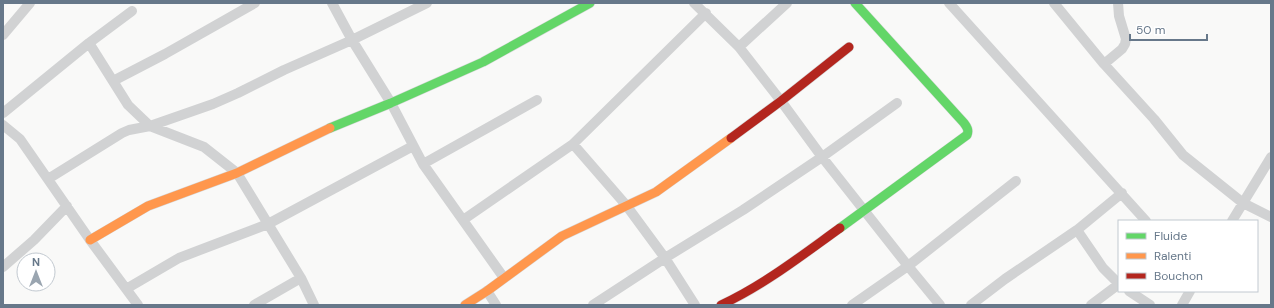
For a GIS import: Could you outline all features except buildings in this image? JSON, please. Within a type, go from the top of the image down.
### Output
[{"type":"street","points":[[3,35],[30,3]]},
{"type":"street","points":[[113,81],[165,54],[255,3]]},
{"type":"street","points":[[332,3],[352,40],[391,103],[423,164],[504,278]]},
{"type":"street","points":[[48,179],[128,130],[150,126],[213,104],[352,40],[427,3]]},
{"type":"street","points":[[90,240],[148,206],[237,173],[326,130],[483,62],[590,3]]},
{"type":"street","points":[[694,3],[739,47],[864,211],[940,305]]},
{"type":"street","points":[[739,47],[787,3]]},
{"type":"street","points":[[721,305],[762,283],[864,211],[967,135],[968,127],[855,3]]},
{"type":"street","points":[[949,3],[1145,220]]},
{"type":"street","points":[[1054,3],[1104,64],[1154,119],[1183,154],[1243,202],[1271,217]]},
{"type":"street","points":[[1104,64],[1122,49],[1125,44],[1126,39],[1119,16],[1118,3]]},
{"type":"street","points":[[3,113],[89,43],[132,11]]},
{"type":"street","points":[[463,220],[573,144],[706,14]]},
{"type":"street","points":[[89,43],[128,105],[150,126],[204,147],[237,173],[301,278],[314,305]]},
{"type":"street","points":[[465,305],[487,291],[562,236],[656,192],[781,101],[849,47]]},
{"type":"street","points":[[423,164],[537,100]]},
{"type":"street","points":[[593,305],[743,210],[822,157],[897,103]]},
{"type":"street","points":[[3,125],[20,139],[90,240],[138,305]]},
{"type":"street","points":[[573,144],[626,205],[665,258],[695,305]]},
{"type":"street","points":[[126,289],[179,258],[268,224],[413,146]]},
{"type":"street","points":[[1233,220],[1271,157]]},
{"type":"street","points":[[852,305],[908,266],[1016,181]]},
{"type":"street","points":[[971,305],[1005,279],[1078,230],[1122,193]]},
{"type":"street","points":[[3,267],[34,240],[67,206]]},
{"type":"street","points":[[1078,230],[1104,268],[1118,283]]},
{"type":"street","points":[[254,305],[301,278]]},
{"type":"street","points":[[1091,305],[1118,285]]},
{"type":"street","points":[[487,291],[496,305]]},
{"type":"street","points":[[1130,292],[1150,305]]},
{"type":"street","points":[[1182,305],[1189,292]]},
{"type":"traffic: fast","points":[[330,128],[391,103],[483,62],[590,3]]},
{"type":"traffic: fast","points":[[840,228],[967,135],[968,132],[964,123],[855,3]]},
{"type":"traffic: slow","points":[[90,240],[148,206],[237,173],[330,128]]},
{"type":"traffic: slow","points":[[465,305],[487,291],[562,236],[656,192],[731,138]]},
{"type":"traffic: jam","points":[[731,138],[781,101],[849,47]]},
{"type":"traffic: jam","points":[[721,305],[767,279],[840,228]]}]
